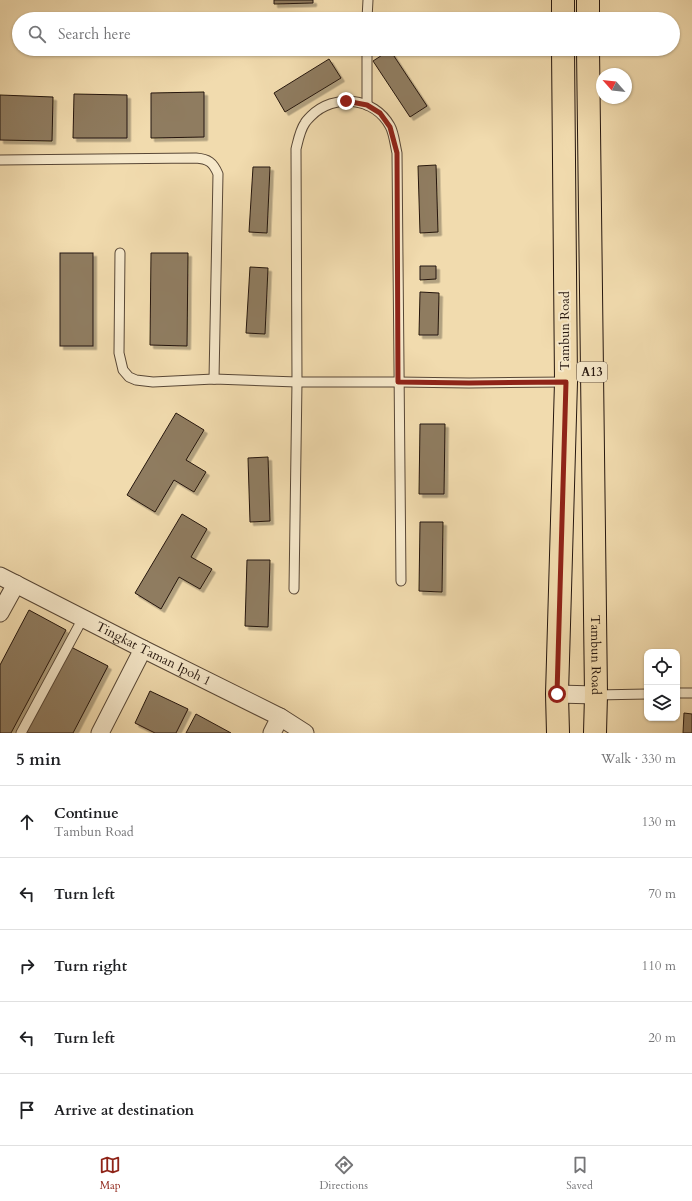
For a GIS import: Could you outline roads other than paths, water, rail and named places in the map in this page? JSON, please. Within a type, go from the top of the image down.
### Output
[{"type":"main road","points":[[563,0],[563,12]]},
{"type":"main road","points":[[588,0],[588,12]]},
{"type":"main road","name":"Tambun Road","points":[[558,733],[557,694],[566,382],[563,56]]},
{"type":"main road","name":"Tambun Road","points":[[588,56],[596,695],[595,733]]},
{"type":"street","name":"Tingkat Taman Ipoh 1","points":[[0,576],[280,717],[306,733]]},
{"type":"street","points":[[0,613],[16,584]]},
{"type":"street","points":[[100,733],[143,649]]},
{"type":"street","points":[[557,694],[596,695]]},
{"type":"street","points":[[272,733],[280,717]]},
{"type":"lane","points":[[367,12],[368,0]]},
{"type":"lane","points":[[367,56],[367,105]]},
{"type":"lane","points":[[294,589],[297,382],[296,149],[305,123],[318,110],[332,103],[346,101],[367,105],[380,113],[390,127],[397,153],[401,581]]},
{"type":"lane","points":[[0,160],[203,158],[210,161],[218,174],[214,378]]},
{"type":"lane","points":[[120,253],[119,353],[123,370],[129,377],[136,380],[153,382],[214,378],[297,382],[566,382]]},
{"type":"lane","points":[[21,733],[83,618]]},
{"type":"lane","points":[[680,693],[692,693]]},
{"type":"lane","points":[[596,695],[644,694]]}]
